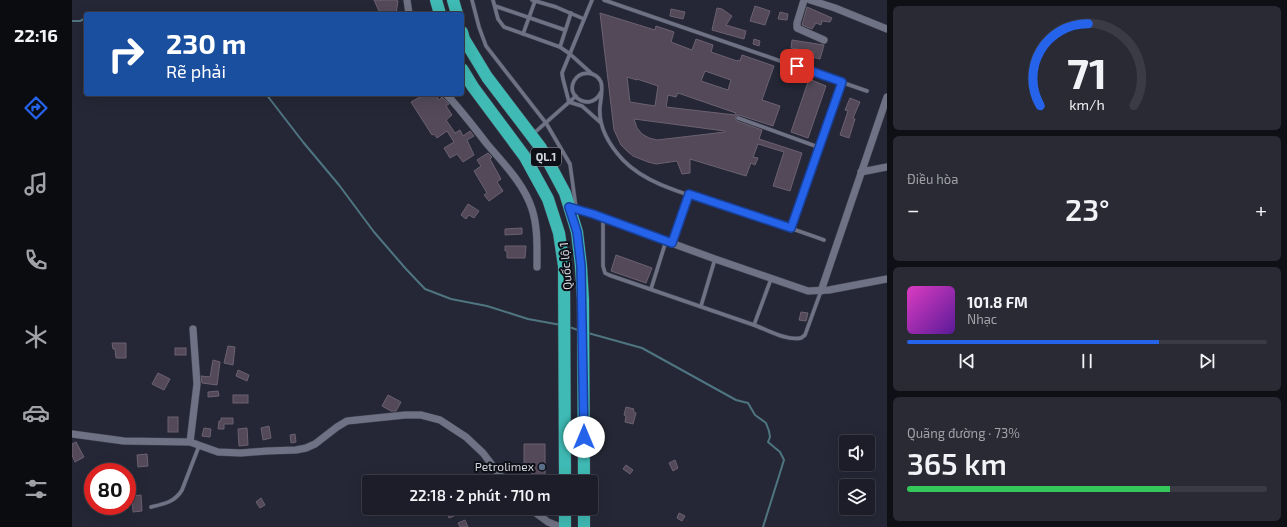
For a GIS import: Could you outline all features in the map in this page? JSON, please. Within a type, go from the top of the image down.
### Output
[{"type":"highway","points":[[436,0],[439,12]]},
{"type":"highway","points":[[453,0],[456,12]]},
{"type":"highway","name":"Quốc lộ 1","points":[[464,39],[487,77],[541,148],[573,208],[581,266],[583,300],[584,475]]},
{"type":"highway","name":"Quốc lộ 1","points":[[464,72],[473,87],[525,157],[548,199],[559,233],[564,266],[565,475]]},
{"type":"highway","points":[[518,147],[531,135]]},
{"type":"highway","points":[[565,515],[565,526]]},
{"type":"highway","points":[[584,515],[584,527]]},
{"type":"street","points":[[407,0],[409,12]]},
{"type":"street","points":[[804,0],[797,23],[797,28],[824,40]]},
{"type":"street","points":[[810,0],[835,8],[887,29]]},
{"type":"street","points":[[448,96],[510,170],[525,192],[535,219],[537,236],[537,267]]},
{"type":"street","points":[[821,291],[887,97]]},
{"type":"street","points":[[861,172],[887,167]]},
{"type":"street","points":[[573,208],[808,291],[821,291],[886,278]]},
{"type":"street","points":[[190,442],[197,384],[193,329]]},
{"type":"street","points":[[72,434],[124,440],[190,442],[218,452],[233,453],[301,450],[315,444],[337,427],[347,422],[405,415],[421,415],[440,420],[466,436],[483,453],[499,475]]},
{"type":"street","points":[[538,515],[553,524],[565,526]]},
{"type":"lane","points":[[472,0],[479,28],[486,46],[546,123],[570,164],[573,208]]},
{"type":"lane","points":[[494,0],[498,19],[507,29],[560,47],[570,54],[590,73],[595,75],[601,82],[599,110],[600,122],[609,142],[623,160],[632,168],[648,179],[824,240]]},
{"type":"lane","points":[[523,34],[533,0],[584,19]]},
{"type":"lane","points":[[569,102],[562,76],[592,0]]},
{"type":"lane","points":[[604,0],[867,91]]},
{"type":"lane","points":[[495,6],[565,30]]},
{"type":"lane","points":[[560,47],[571,13]]},
{"type":"lane","points":[[590,73],[581,74],[574,80],[573,90],[576,96],[581,101],[591,102],[596,100],[601,92]]},
{"type":"lane","points":[[791,228],[818,147],[842,82]]},
{"type":"lane","points":[[531,135],[576,96]]},
{"type":"lane","points":[[569,102],[582,106],[600,122]]},
{"type":"lane","points":[[738,118],[818,147]]},
{"type":"lane","points":[[651,289],[689,194]]},
{"type":"lane","points":[[603,218],[602,261],[604,270],[609,275],[792,339],[801,338],[805,335],[821,291]]},
{"type":"lane","points":[[701,306],[715,259]]},
{"type":"lane","points":[[754,325],[771,278]]},
{"type":"lane","points":[[151,506],[171,501],[179,495],[199,446]]},
{"type":"building","points":[[374,0],[398,1],[396,12],[379,11]]},
{"type":"building","points":[[755,6],[770,11],[765,25],[750,21]]},
{"type":"building","points":[[807,7],[832,18],[830,22],[822,21],[821,25],[816,23],[812,29],[802,25]]},
{"type":"building","points":[[717,8],[722,9],[732,16],[726,25],[746,31],[744,39],[712,30]]},
{"type":"building","points":[[671,9],[685,12],[683,19],[670,16]]},
{"type":"building","points":[[780,12],[788,14],[787,20],[778,19]]},
{"type":"building","points":[[600,13],[655,30],[656,26],[674,32],[671,42],[692,50],[696,39],[713,45],[711,52],[737,61],[740,61],[742,55],[774,66],[762,100],[780,106],[773,126],[739,115],[735,118],[737,121],[762,130],[759,139],[802,153],[790,191],[773,186],[784,152],[758,144],[753,157],[758,158],[755,165],[751,163],[746,176],[690,159],[690,173],[682,174],[677,161],[656,164],[633,156],[621,145],[614,130]],"holes":[[[705,71],[731,80],[728,90],[701,81]],[[627,77],[658,86],[655,106],[630,102]],[[678,93],[736,113],[735,115],[666,107],[668,95],[676,97]],[[634,119],[725,132],[657,140],[642,134],[637,128]]]},
{"type":"building","points":[[754,39],[760,41],[759,46],[753,44]]},
{"type":"building","points":[[792,40],[824,45],[820,59],[812,57],[814,52],[791,48]]},
{"type":"building","points":[[809,79],[826,86],[808,138],[791,132]]},
{"type":"building","points":[[419,96],[436,96],[439,100],[442,97],[449,104],[446,106],[452,115],[446,120],[455,133],[460,130],[463,136],[470,131],[474,136],[467,140],[474,155],[463,162],[457,154],[450,158],[444,148],[454,142],[447,131],[437,138],[434,134],[432,135],[411,102],[420,97]]},
{"type":"building","points":[[850,98],[860,102],[853,118],[855,119],[849,138],[840,135],[848,111],[845,110]]},
{"type":"building","points":[[488,153],[492,157],[490,159],[501,179],[497,182],[503,191],[489,201],[484,195],[487,193],[474,171],[481,166],[477,160]]},
{"type":"building","points":[[468,204],[479,211],[474,218],[469,215],[466,219],[461,215]]},
{"type":"building","points":[[522,228],[522,234],[505,235],[505,229]]},
{"type":"building","points":[[505,246],[526,246],[525,258],[507,258]]},
{"type":"building","points":[[616,255],[652,268],[646,283],[611,271]]},
{"type":"building","points":[[801,312],[808,313],[806,321],[799,320]]},
{"type":"building","points":[[112,343],[126,343],[126,358],[116,358],[115,349],[113,349]]},
{"type":"building","points":[[228,346],[235,347],[233,365],[224,363]]},
{"type":"building","points":[[175,348],[186,348],[186,355],[175,355]]},
{"type":"building","points":[[213,360],[220,362],[217,385],[202,383],[201,376],[210,377]]},
{"type":"building","points":[[238,370],[249,375],[247,381],[236,376]]},
{"type":"building","points":[[158,373],[170,379],[164,390],[152,384]]},
{"type":"building","points":[[218,391],[219,396],[208,397],[208,392]]},
{"type":"building","points":[[233,395],[248,395],[248,403],[233,403]]},
{"type":"building","points":[[388,395],[401,402],[396,411],[391,411],[382,406]]},
{"type":"building","points":[[626,407],[634,409],[633,411],[636,413],[633,424],[625,422],[626,416],[624,415]]},
{"type":"building","points":[[168,417],[178,417],[178,432],[168,432]]},
{"type":"building","points":[[221,418],[233,418],[233,424],[224,424],[224,429],[218,429]]},
{"type":"building","points":[[269,426],[271,438],[263,440],[261,428]]},
{"type":"building","points":[[204,428],[211,429],[210,437],[202,436]]},
{"type":"building","points":[[247,428],[248,445],[239,446],[238,429]]},
{"type":"building","points":[[295,434],[296,442],[291,443],[290,435]]},
{"type":"building","points":[[76,442],[84,457],[75,462],[72,455],[72,444]]},
{"type":"building","points":[[524,444],[545,444],[545,475],[532,475],[532,465],[524,465]]},
{"type":"building","points":[[147,454],[148,466],[138,467],[137,455]]},
{"type":"building","points":[[675,460],[678,468],[673,471],[669,463]]},
{"type":"building","points":[[626,465],[633,470],[630,474],[623,469]]},
{"type":"building","points":[[141,495],[142,511],[136,512],[136,496]]},
{"type":"building","points":[[261,498],[265,505],[260,508],[256,502]]},
{"type":"building","points":[[679,513],[685,516],[682,521],[677,518]]},
{"type":"building","points":[[448,515],[454,515],[454,516],[449,518]]},
{"type":"building","points":[[465,520],[468,527],[460,527],[458,523]]},
{"type":"waterway","points":[[72,21],[80,21],[84,19]]},
{"type":"waterway","points":[[268,96],[339,185],[374,232],[425,289],[451,299],[487,306],[528,319],[561,325]]},
{"type":"waterway","points":[[569,327],[578,330]]},
{"type":"waterway","points":[[588,333],[642,348],[736,400],[748,403],[755,415],[766,423],[770,437],[768,442],[780,452],[784,460],[763,527]]},
{"type":"place","name":"Petrolimex","points":[[542,467]]},
{"type":"route","points":[[584,437],[583,300],[581,266],[577,232],[569,207],[593,214],[672,243],[689,194],[791,228],[818,147],[842,82],[797,66]]}]
